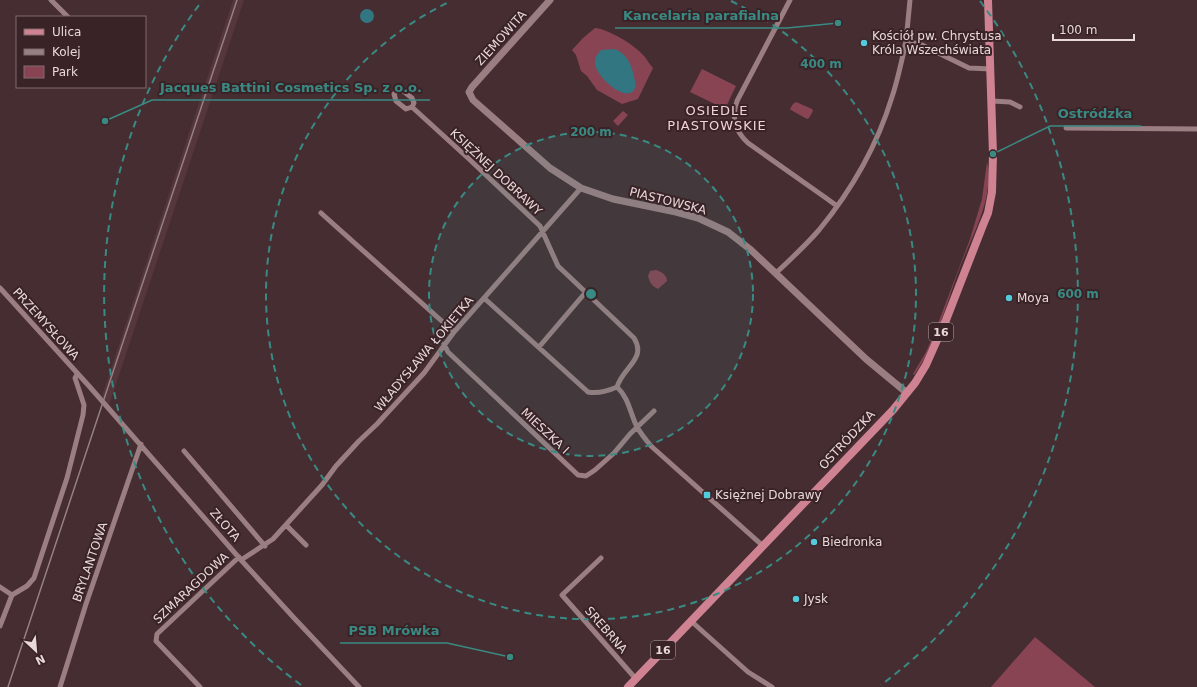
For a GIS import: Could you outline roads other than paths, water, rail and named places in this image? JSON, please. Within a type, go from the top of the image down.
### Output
[{"type":"main road","name":"OSTRÓDZKA","points":[[636,679],[839,467],[907,393],[920,376],[931,353],[988,213],[991,200],[993,176],[992,101],[988,0]]},
{"type":"main road","name":"16","points":[[628,687],[636,679]]},
{"type":"street","points":[[51,0],[67,16]]},
{"type":"street","name":"ZIEMOWITA","points":[[469,92],[550,0]]},
{"type":"street","points":[[790,0],[737,101],[734,124],[739,133],[748,143],[837,206]]},
{"type":"street","points":[[776,273],[818,231],[837,206],[860,171],[875,141],[886,116],[897,80],[906,41],[910,0]]},
{"type":"street","points":[[906,41],[922,45],[969,68],[991,69]]},
{"type":"street","name":"PIASTOWSKA","points":[[469,92],[473,100],[527,149],[550,168],[582,188],[613,199],[698,218],[728,232],[751,250],[776,273],[866,359],[907,393]]},
{"type":"street","points":[[992,101],[1010,102],[1020,107]]},
{"type":"street","name":"KSIĘŻNEJ DOBRAWY","points":[[412,107],[536,222],[543,231],[558,266],[637,342],[637,355],[623,373],[617,387]]},
{"type":"street","points":[[1066,128],[1197,129]]},
{"type":"street","name":"WŁADYSŁAWA ŁOKIETKA","points":[[240,558],[265,546],[286,525],[322,485],[336,466],[424,373],[454,332],[582,188]]},
{"type":"street","points":[[321,214],[454,332]]},
{"type":"street","name":"PRZEMYSŁOWA","points":[[0,288],[77,374]]},
{"type":"street","points":[[539,347],[585,293]]},
{"type":"street","points":[[484,298],[588,392],[605,392],[617,387],[626,396],[637,426],[651,446],[763,546]]},
{"type":"street","name":"MIESZKA I","points":[[444,344],[448,352],[578,475],[586,476],[595,470],[614,453],[637,426]]},
{"type":"street","points":[[0,626],[12,595],[27,586],[34,578],[67,478],[84,410],[75,378],[77,374]]},
{"type":"street","name":"ZŁOTA","points":[[77,374],[141,444],[240,558],[359,687]]},
{"type":"street","points":[[637,426],[654,411]]},
{"type":"street","name":"BRYLANTOWA","points":[[60,687],[86,604],[141,444]]},
{"type":"street","points":[[184,451],[265,546]]},
{"type":"street","points":[[286,525],[306,545]]},
{"type":"street","name":"SZMARAGDOWA","points":[[200,687],[156,641],[156,634],[240,558]]},
{"type":"street","name":"SREBRNA","points":[[601,558],[562,595],[636,679]]},
{"type":"street","points":[[0,587],[12,595]]},
{"type":"street","points":[[691,621],[748,672],[772,687]]},
{"type":"water","points":[[367,9],[372,11],[374,16],[372,21],[367,23],[362,21],[360,16],[362,11]]},
{"type":"water","points":[[615,49],[628,60],[634,75],[636,86],[631,93],[620,92],[614,88],[599,74],[596,69],[595,60],[601,50]]},
{"type":"railway","points":[[8,687],[237,0]]},
{"type":"place","name":"Kancelaria parafialna","points":[[838,23]]},
{"type":"place","name":"Kościół pw. Chrystusa Króla Wszechświata","points":[[864,43]]},
{"type":"place","name":"Jacques Battini Cosmetics Sp. z o.o.","points":[[105,121]]},
{"type":"place","name":"Ostródzka","points":[[993,154]]},
{"type":"place","name":"Moya","points":[[1009,298]]},
{"type":"place","name":"Księżnej Dobrawy","points":[[707,495]]},
{"type":"place","name":"Biedronka","points":[[814,542]]},
{"type":"place","name":"Jysk","points":[[796,599]]},
{"type":"place","name":"PSB Mrówka","points":[[510,657]]},
{"type":"district","name":"OSIEDLE PIASTOWSKIE","points":[[717,118]]}]
